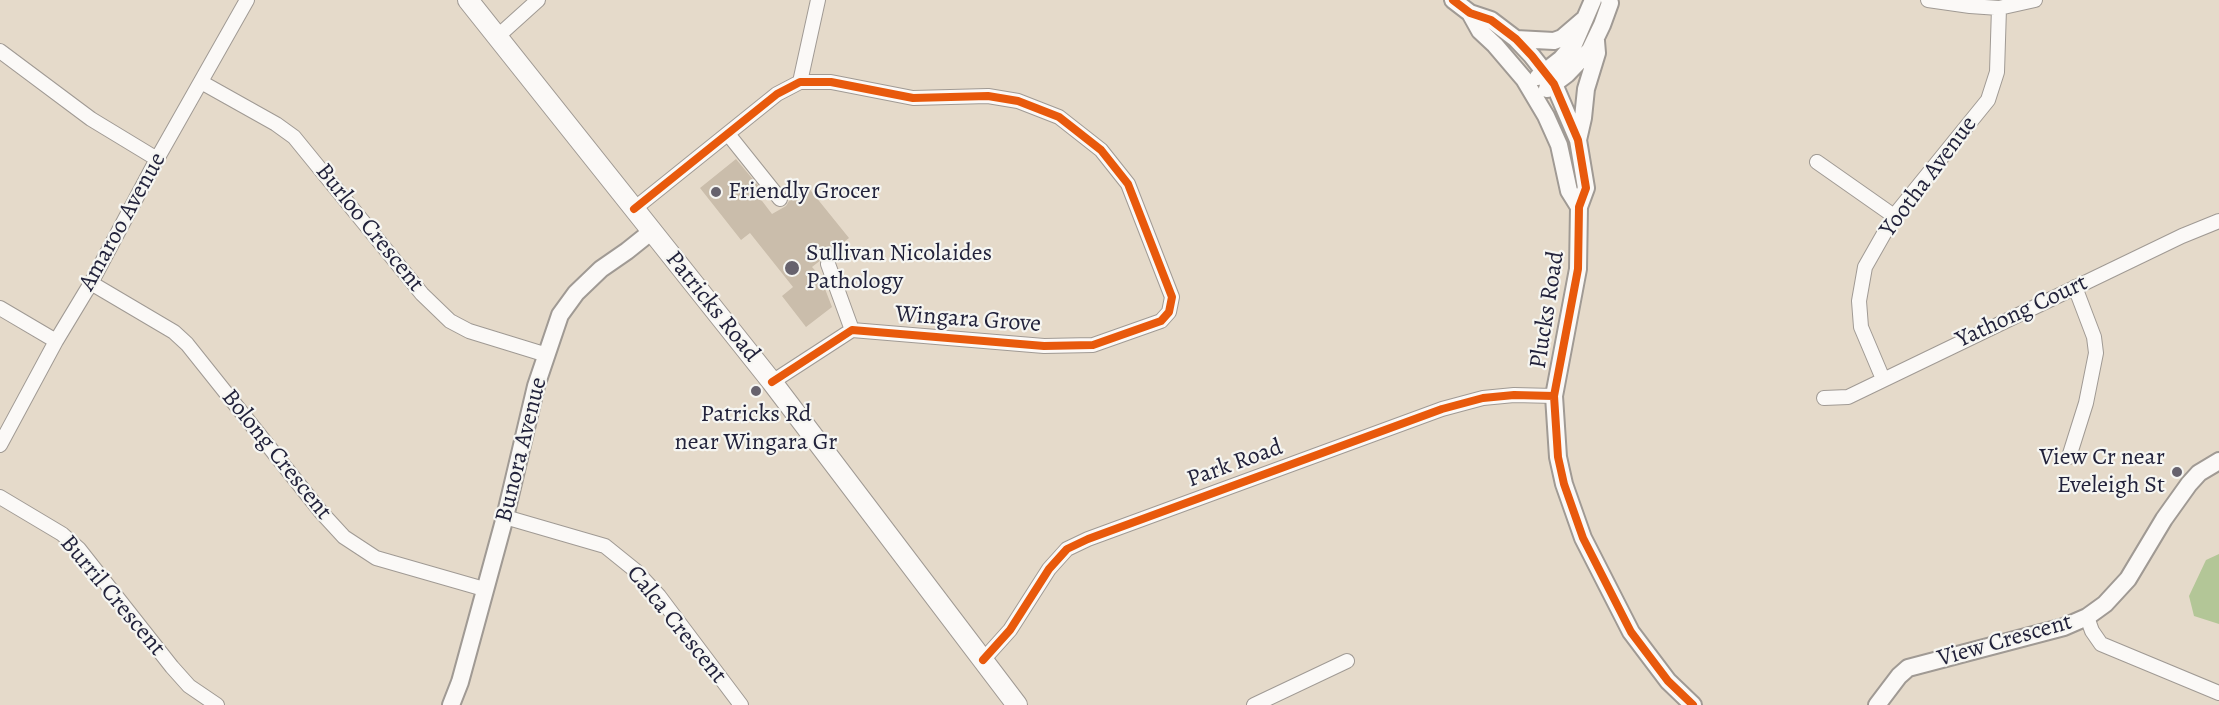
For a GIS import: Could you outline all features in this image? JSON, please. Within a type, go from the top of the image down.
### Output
[{"type":"main road","name":"Patricks Road","points":[[468,0],[772,382],[1017,705]]},
{"type":"street","name":"Amaroo Avenue","points":[[0,445],[247,0]]},
{"type":"street","points":[[497,37],[538,0]]},
{"type":"street","points":[[634,209],[777,94],[800,82],[818,0]]},
{"type":"street","points":[[1453,0],[1470,13]]},
{"type":"street","points":[[1550,78],[1574,44],[1593,0]]},
{"type":"street","points":[[1531,91],[1582,59],[1590,50],[1610,3],[1609,0]]},
{"type":"street","points":[[1928,0],[1999,8],[2036,0]]},
{"type":"street","name":"Yootha Avenue","points":[[1883,379],[1861,327],[1859,301],[1865,267],[1894,216],[1988,100],[1997,72],[1999,8]]},
{"type":"street","name":"Plucks Road","points":[[1470,13],[1491,20],[1516,39],[1550,78],[1578,140],[1586,188],[1579,207],[1578,269],[1554,396],[1555,432],[1562,475],[1583,538],[1631,632],[1662,674],[1693,705]]},
{"type":"street","name":"Plucks Road","points":[[1470,13],[1480,31],[1495,45],[1531,91],[1558,146],[1569,191],[1579,207]]},
{"type":"street","points":[[1516,39],[1543,41],[1562,38],[1586,17]]},
{"type":"street","points":[[1578,140],[1586,89],[1597,53],[1596,37]]},
{"type":"street","points":[[0,51],[91,119],[157,159]]},
{"type":"street","name":"Burloo Crescent","points":[[201,82],[276,124],[294,137],[422,294],[450,321],[469,332],[547,355]]},
{"type":"street","name":"Wingara Grove","points":[[800,82],[831,82],[913,98],[988,96],[1018,101],[1059,117],[1101,150],[1128,184],[1172,297],[1169,312],[1161,321],[1093,345],[1044,346],[852,330]]},
{"type":"street","points":[[728,134],[780,199]]},
{"type":"street","points":[[1816,162],[1894,216]]},
{"type":"street","name":"Yathong Court","points":[[1824,398],[1848,397],[2182,236],[2219,221]]},
{"type":"street","name":"Bunora Avenue","points":[[452,705],[505,517],[536,386],[560,315],[576,293],[601,269],[652,231]]},
{"type":"street","points":[[772,382],[852,330],[828,264]]},
{"type":"street","name":"Bolong Crescent","points":[[91,283],[174,332],[187,344],[321,512],[344,537],[376,558],[484,589]]},
{"type":"street","points":[[2069,458],[2086,403],[2096,353],[2094,337],[2075,287]]},
{"type":"street","points":[[0,308],[56,341]]},
{"type":"street","name":"Park Road","points":[[983,660],[1010,630],[1049,568],[1067,549],[1088,539],[1442,409],[1483,398],[1514,395],[1554,396]]},
{"type":"street","name":"View Crescent","points":[[1877,705],[1908,668],[2064,627],[2087,617],[2106,604],[2128,579],[2164,519],[2189,484],[2199,473],[2219,461]]},
{"type":"street","name":"Burril Crescent","points":[[0,497],[62,534],[172,668],[189,686],[217,705]]},
{"type":"street","name":"Calca Crescent","points":[[505,517],[605,546],[636,571],[660,596],[741,705]]},
{"type":"street","points":[[2087,617],[2092,631],[2101,644],[2219,693]]},
{"type":"street","points":[[1254,705],[1347,661]]},
{"type":"green space","points":[[2219,554],[2219,624],[2194,616],[2189,596],[2206,560]]},
{"type":"building","points":[[736,159],[761,189],[756,193],[772,214],[786,206],[807,186],[849,238],[812,267],[820,276],[832,307],[806,327],[782,296],[793,287],[750,233],[741,240],[700,188]]},
{"type":"cycle path","points":[[1453,0],[1470,13],[1491,20],[1516,39],[1532,56],[1554,84],[1578,140],[1586,188],[1579,207],[1578,269],[1554,396],[1558,457],[1564,484],[1583,538],[1631,632],[1668,681],[1693,705]]},
{"type":"cycle path","points":[[634,209],[777,94],[800,82],[831,82],[913,98],[988,96],[1018,101],[1059,117],[1101,150],[1128,184],[1172,297],[1169,312],[1161,321],[1093,345],[1044,346],[852,330],[772,382]]},
{"type":"cycle path","points":[[983,660],[1010,630],[1049,569],[1067,549],[1088,539],[1442,409],[1483,398],[1514,395],[1554,396]]},
{"type":"place","name":"Friendly Grocer","points":[[716,192]]},
{"type":"place","name":"Sullivan Nicolaides Pathology","points":[[792,268]]},
{"type":"place","name":"Patricks Rd near Wingara Gr","points":[[756,391]]},
{"type":"place","name":"View Cr near Eveleigh St","points":[[2177,472]]}]
